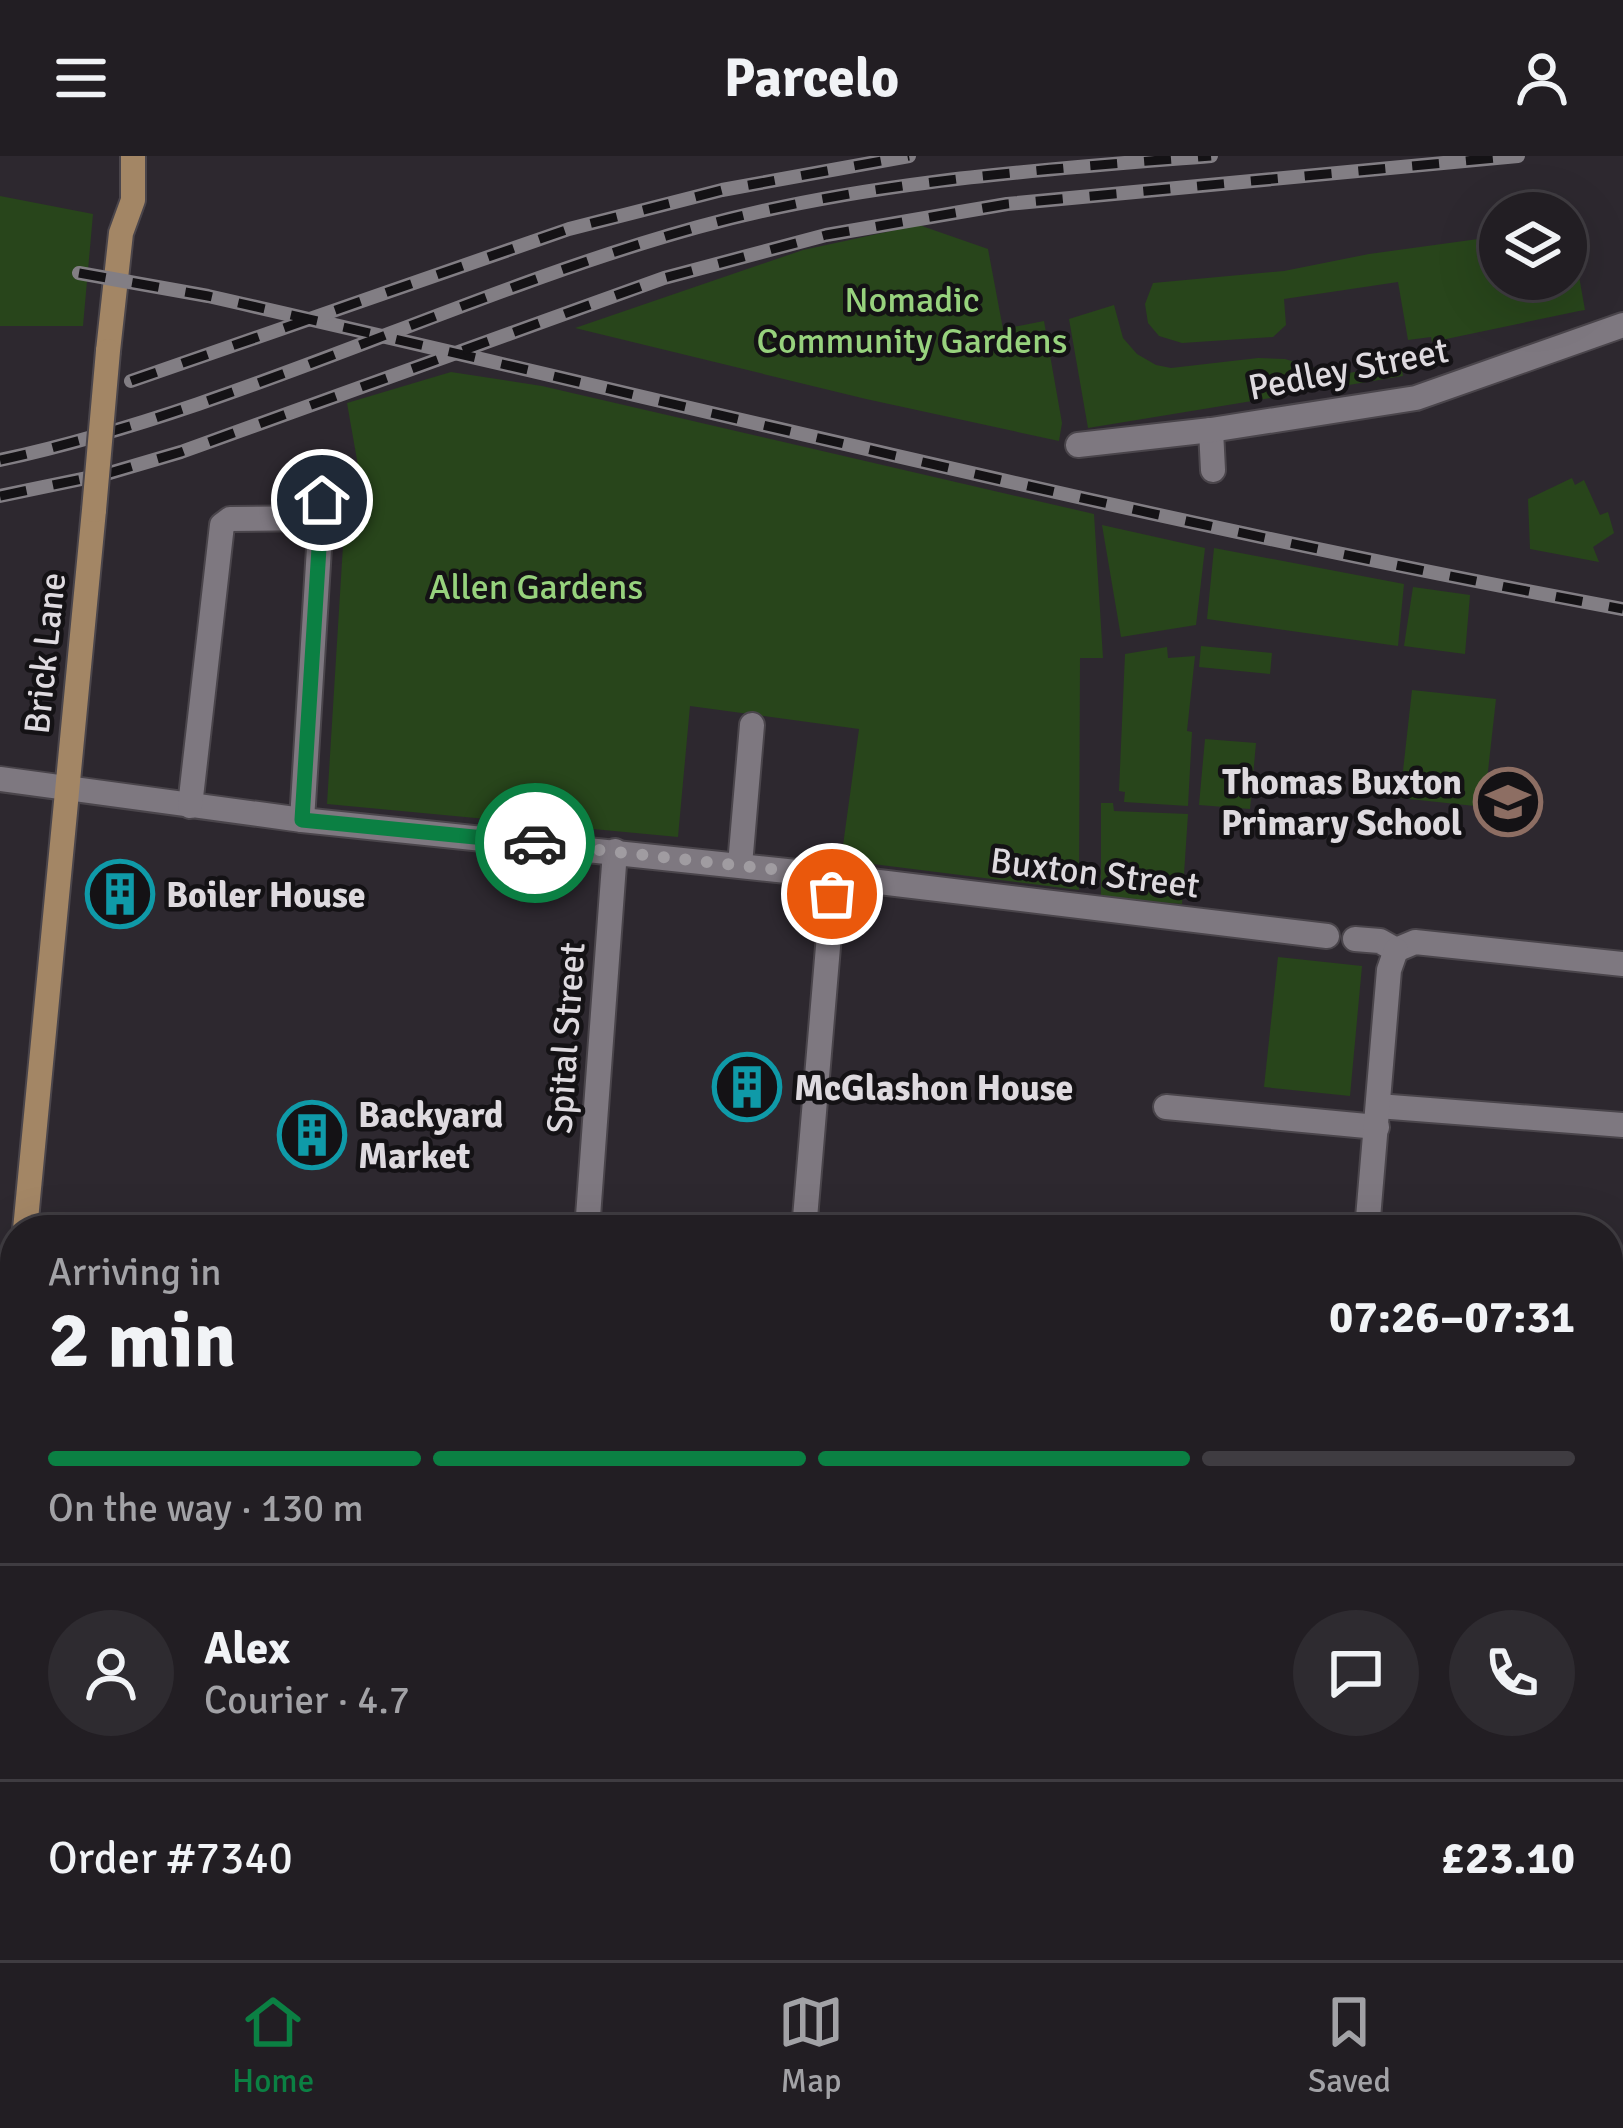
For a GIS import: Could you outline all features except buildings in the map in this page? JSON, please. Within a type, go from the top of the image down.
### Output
[{"type":"main road","name":"Brick Lane","points":[[26,1215],[109,350],[121,233],[133,200],[134,156]]},
{"type":"street","name":"Pedley Street","points":[[1078,445],[1211,430],[1437,393],[1623,326]]},
{"type":"street","points":[[1211,430],[1213,470]]},
{"type":"street","points":[[190,806],[222,526],[230,519],[328,508],[302,820]]},
{"type":"street","points":[[740,865],[752,725]]},
{"type":"street","name":"Buxton Street","points":[[0,778],[302,820],[740,865],[1327,936]]},
{"type":"street","name":"Spital Street","points":[[588,1215],[615,851]]},
{"type":"street","points":[[806,1215],[844,878]]},
{"type":"street","points":[[1355,939],[1380,940],[1396,950]]},
{"type":"street","points":[[1367,1215],[1389,970],[1396,950],[1415,942],[1623,964]]},
{"type":"street","points":[[1166,1107],[1623,1125]]},
{"type":"green space","points":[[0,196],[93,214],[83,326],[0,326]]},
{"type":"green space","name":"Nomadic Community Gardens","points":[[919,225],[988,249],[1003,329],[1044,321],[1062,423],[1059,441],[575,328],[803,250]]},
{"type":"green space","points":[[1479,239],[1479,300],[1583,300],[1585,310],[1432,342],[1431,337],[1408,340],[1398,282],[1284,299],[1286,325],[1273,337],[1182,343],[1159,336],[1148,323],[1145,304],[1153,283],[1284,271]]},
{"type":"green space","points":[[1114,305],[1123,338],[1156,365],[1171,368],[1285,359],[1337,375],[1401,364],[1403,376],[1088,428],[1069,319]]},
{"type":"green space","name":"Allen Gardens","points":[[451,372],[542,386],[1094,514],[1103,658],[1080,658],[1079,890],[841,860],[859,729],[690,706],[678,837],[327,804],[347,481],[360,477],[347,403]]},
{"type":"green space","points":[[1572,478],[1575,485],[1584,480],[1600,515],[1608,512],[1614,533],[1593,547],[1599,562],[1530,549],[1528,499]]},
{"type":"green space","points":[[1102,525],[1205,548],[1196,625],[1121,637]]},
{"type":"green space","points":[[1214,548],[1404,584],[1398,646],[1207,619]]},
{"type":"green space","points":[[1413,587],[1470,595],[1465,654],[1404,646]]},
{"type":"green space","points":[[1201,646],[1272,653],[1270,674],[1199,667]]},
{"type":"green space","points":[[1167,647],[1168,658],[1195,656],[1187,731],[1192,732],[1188,806],[1124,802],[1125,792],[1119,791],[1125,654]]},
{"type":"green space","points":[[1412,690],[1496,699],[1484,807],[1400,798]]},
{"type":"green space","points":[[1205,739],[1256,743],[1250,809],[1199,805]]},
{"type":"green space","points":[[1101,803],[1113,803],[1114,811],[1188,814],[1182,904],[1101,897]]},
{"type":"green space","points":[[1278,957],[1362,966],[1350,1096],[1264,1087]]},
{"type":"railway","points":[[131,381],[569,229],[722,190],[909,156]]},
{"type":"railway","points":[[0,460],[178,411],[610,254],[761,211],[888,188],[1017,172],[1211,156]]},
{"type":"railway","points":[[0,496],[106,474],[181,452],[664,278],[826,235],[1007,204],[1518,156]]},
{"type":"railway","points":[[79,273],[208,296],[1091,500],[1623,609]]},
{"type":"way so far","points":[[535,843],[834,876],[832,894]]},
{"type":"place","name":"Thomas Buxton Primary School","points":[[1508,802]]},
{"type":"place","name":"Boiler House","points":[[120,894]]},
{"type":"place","name":"McGlashon House","points":[[747,1087]]},
{"type":"place","name":"Backyard Market","points":[[312,1135]]},
{"type":"route","points":[[322,500],[302,820],[535,843]]}]
